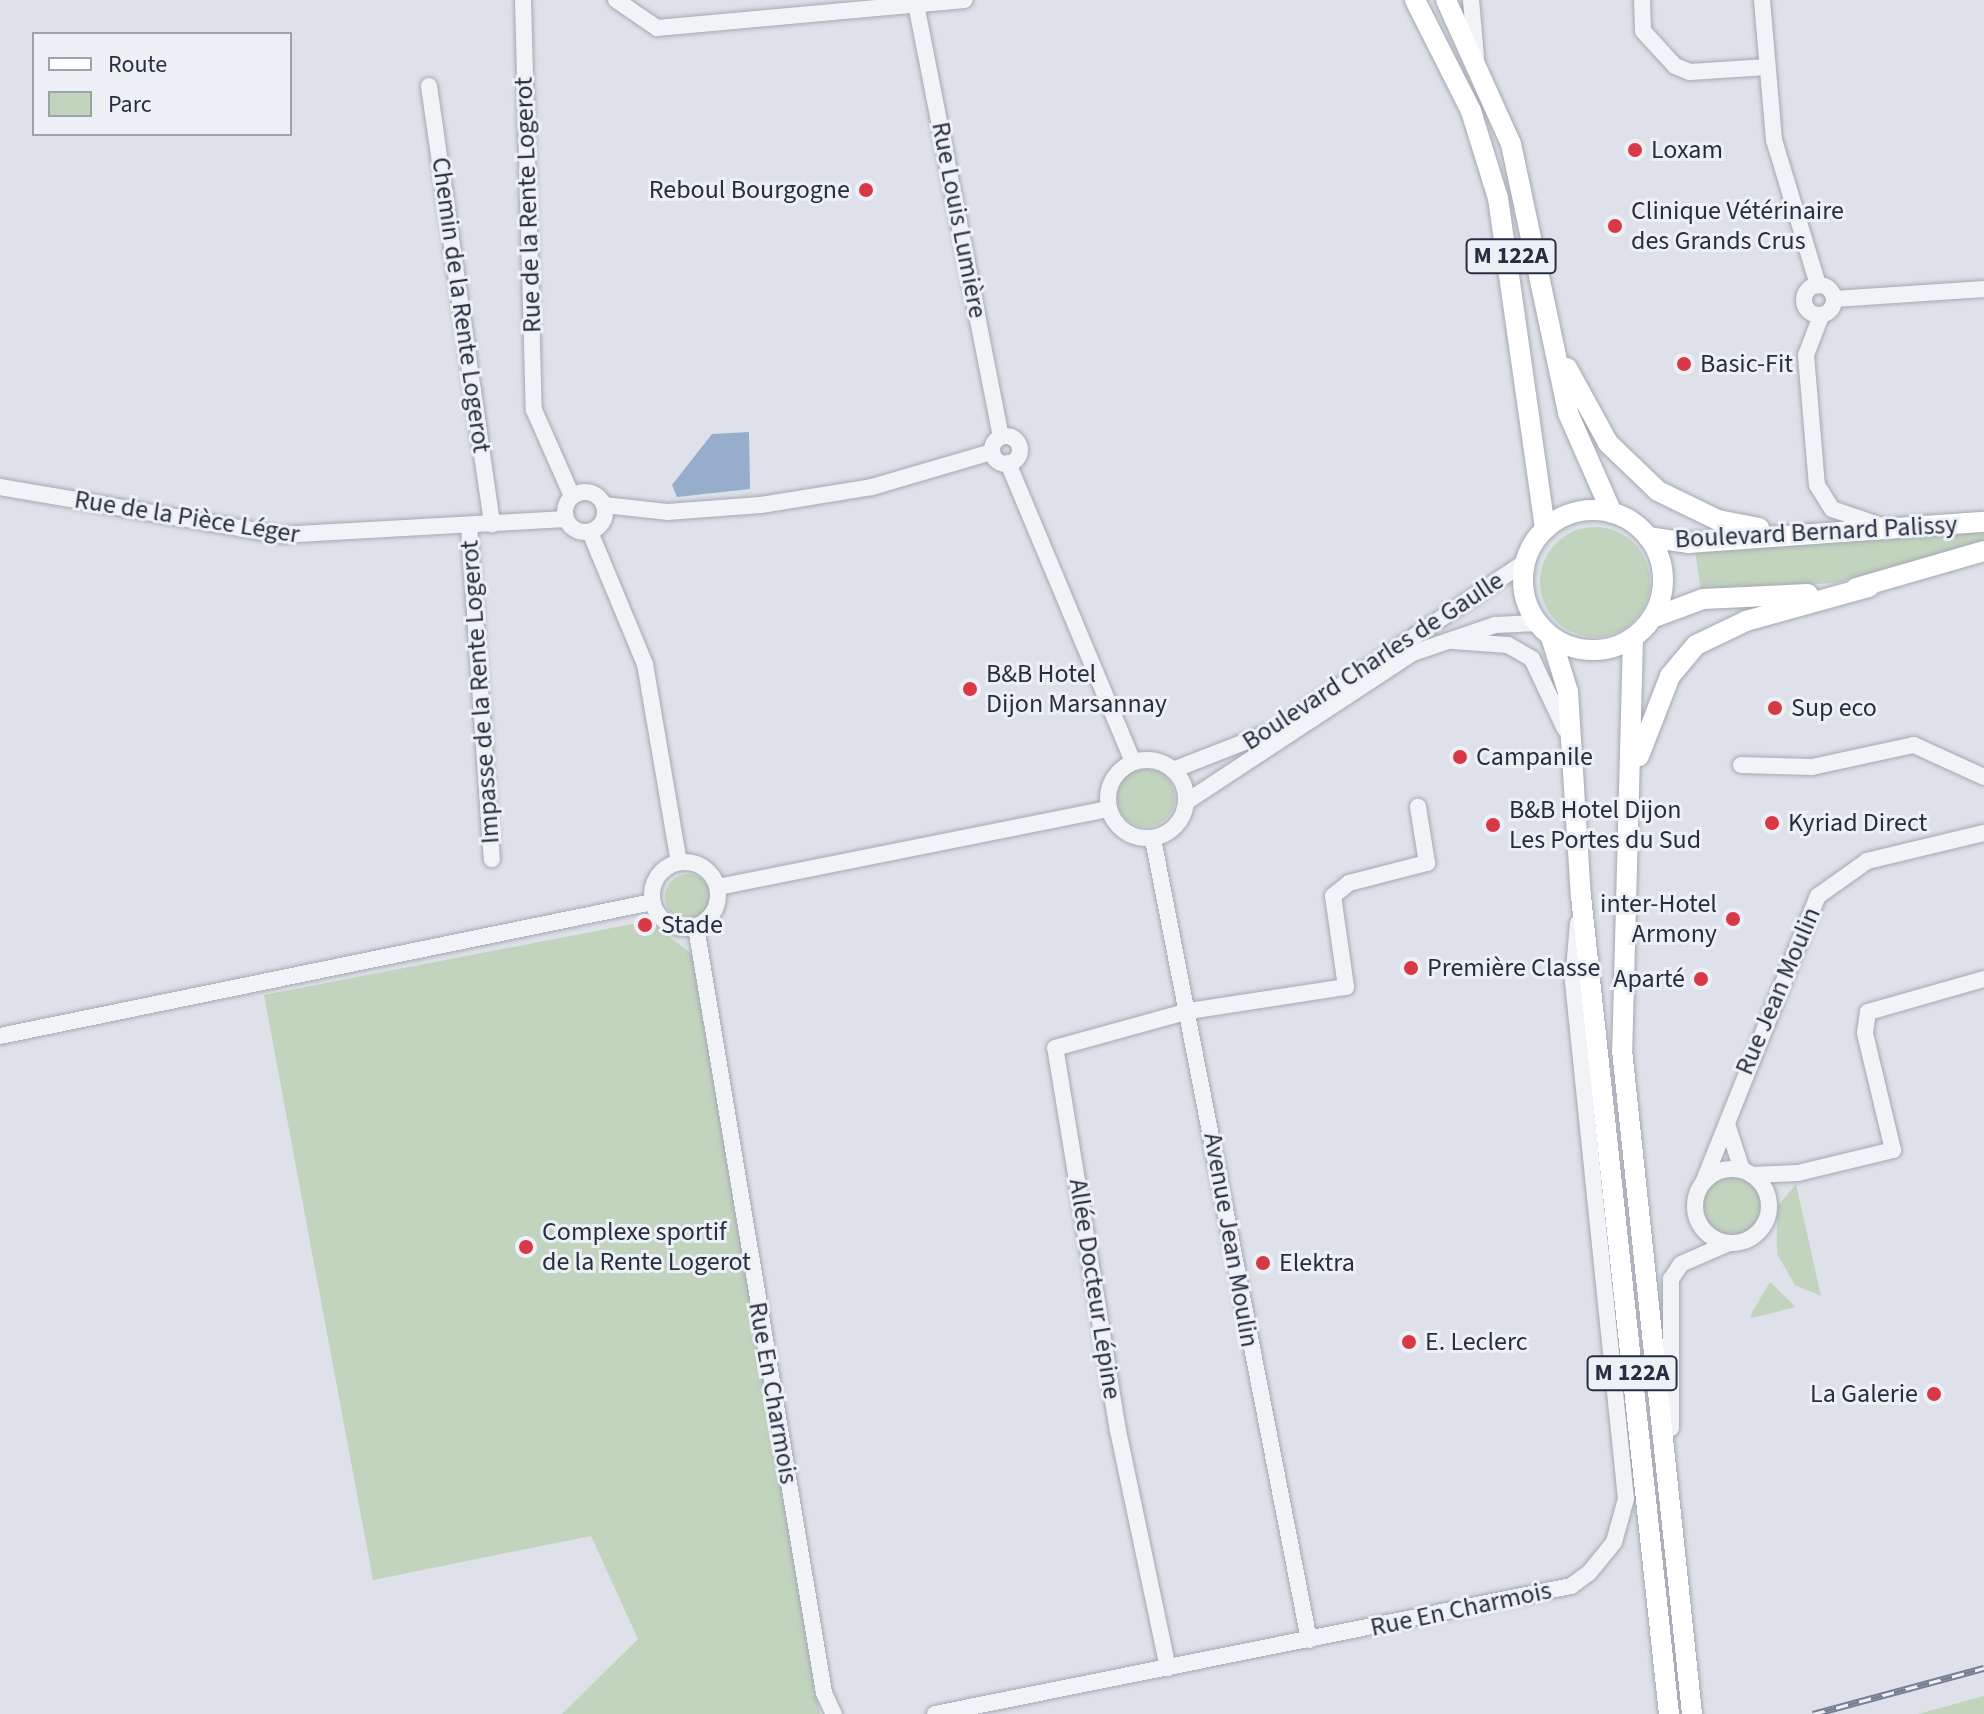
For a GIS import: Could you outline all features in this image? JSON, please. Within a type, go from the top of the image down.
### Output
[{"type":"main road","name":"M 122A","points":[[1415,0],[1471,111],[1498,198],[1545,529]]},
{"type":"main road","name":"M 122A","points":[[1446,0],[1476,57],[1518,168],[1568,413],[1612,513]]},
{"type":"main road","points":[[1552,333],[1602,434],[1658,491],[1718,520],[1787,533]]},
{"type":"main road","points":[[1576,512],[1612,513],[1648,537],[1663,577],[1652,618],[1633,638],[1600,650],[1544,630],[1523,583],[1525,562],[1545,529],[1576,512]]},
{"type":"main road","name":"Boulevard Bernard Palissy","points":[[1648,537],[1688,543],[1787,533],[1984,522]]},
{"type":"main road","name":"Boulevard Bernard Palissy","points":[[1652,618],[1703,599],[1869,587],[1984,551]]},
{"type":"main road","points":[[1628,828],[1647,728],[1690,650],[1746,621],[1869,587]]},
{"type":"main road","name":"M 122A","points":[[1544,630],[1565,670],[1581,896],[1669,1714]]},
{"type":"main road","name":"M 122A","points":[[1633,638],[1622,1050],[1692,1714]]},
{"type":"street","name":"Rue de la Rente Logerot","points":[[523,0],[534,410],[572,496]]},
{"type":"street","points":[[616,0],[657,28],[965,0]]},
{"type":"street","points":[[1471,0],[1476,57]]},
{"type":"street","points":[[1642,0],[1643,31],[1675,66],[1690,72],[1767,67]]},
{"type":"street","points":[[1762,0],[1774,140],[1818,285],[1835,299],[1984,289]]},
{"type":"street","name":"Rue Louis Lumière","points":[[916,4],[996,444],[1018,444],[1008,463]]},
{"type":"street","name":"Chemin de la Rente Logerot","points":[[429,86],[492,524]]},
{"type":"street","points":[[1818,285],[1806,292],[1804,305],[1821,316]]},
{"type":"street","points":[[1835,299],[1821,316],[1806,355],[1817,485],[1832,509],[1891,529]]},
{"type":"street","points":[[679,862],[645,664],[590,532],[566,519],[572,496],[590,493],[604,505],[667,512],[761,505],[872,487],[996,444],[1008,463],[1133,762]]},
{"type":"street","name":"Rue de la Pièce Léger","points":[[0,487],[280,535],[566,519]]},
{"type":"street","points":[[590,532],[604,518],[604,505]]},
{"type":"street","name":"Impasse de la Rente Logerot","points":[[469,525],[492,859]]},
{"type":"street","name":"Boulevard Charles de Gaulle","points":[[1173,770],[1275,730],[1525,562]]},
{"type":"street","name":"Boulevard Charles de Gaulle","points":[[1186,802],[1440,640],[1506,623],[1544,630]]},
{"type":"street","name":"Boulevard Charles de Gaulle","points":[[1440,640],[1520,651],[1542,671],[1561,716],[1573,757]]},
{"type":"street","points":[[1741,765],[1812,767],[1914,745],[1984,777]]},
{"type":"street","points":[[1154,760],[1173,770],[1186,802],[1170,831],[1153,839],[1118,827],[1108,809],[1108,790],[1133,762],[1154,760]]},
{"type":"street","points":[[1189,1011],[1346,987],[1333,896],[1349,883],[1427,863],[1418,807]]},
{"type":"street","points":[[718,887],[1108,809]]},
{"type":"street","name":"Rue Jean Moulin","points":[[1703,1183],[1794,945],[1825,888],[1867,861],[1984,833]]},
{"type":"street","name":"Avenue Jean Moulin","points":[[1153,839],[1189,1011],[1309,1640]]},
{"type":"street","points":[[679,862],[700,865],[718,887],[713,914],[696,927],[670,925],[652,902],[655,880],[679,862]]},
{"type":"street","name":"Rue En Charmois","points":[[935,1714],[1556,1588],[1589,1573],[1614,1542],[1626,1499],[1573,982],[1581,896]]},
{"type":"street","points":[[0,1036],[652,902]]},
{"type":"street","name":"Rue En Charmois","points":[[696,927],[824,1693],[834,1714]]},
{"type":"street","points":[[1729,1243],[1710,1236],[1697,1217],[1703,1183],[1721,1170],[1798,1173],[1893,1150],[1865,1033],[1868,1012],[1984,979]]},
{"type":"street","name":"Allée Docteur Lépine","points":[[1168,1668],[1118,1431],[1054,1057],[1055,1048],[1080,1035],[1189,1011]]},
{"type":"street","points":[[1726,1122],[1747,1172],[1769,1204]]},
{"type":"street","points":[[1669,1510],[1665,1296],[1681,1264],[1758,1233],[1769,1204],[1798,1173]]},
{"type":"green space","points":[[1595,527],[1616,531],[1634,543],[1646,561],[1650,582],[1646,603],[1634,621],[1616,633],[1595,637],[1574,633],[1556,621],[1544,603],[1540,582],[1544,561],[1556,543],[1574,531]]},
{"type":"green space","points":[[1984,530],[1984,542],[1836,583],[1701,590],[1695,550]]},
{"type":"green space","points":[[1146,769],[1167,777],[1175,798],[1167,819],[1146,827],[1125,819],[1117,798],[1125,777]]},
{"type":"green space","points":[[688,874],[704,881],[711,897],[704,913],[688,920],[672,913],[665,897],[672,881]]},
{"type":"green space","name":"Complexe sportif de la Rente Logerot","points":[[648,921],[692,954],[820,1714],[562,1714],[638,1639],[591,1536],[373,1580],[264,995]]},
{"type":"green space","points":[[1731,1177],[1742,1179],[1752,1186],[1759,1196],[1759,1218],[1752,1228],[1742,1235],[1731,1237],[1720,1235],[1710,1228],[1703,1218],[1701,1207],[1703,1196],[1710,1186],[1720,1179]]},
{"type":"green space","points":[[1796,1184],[1821,1296],[1795,1285],[1777,1254],[1777,1207]]},
{"type":"green space","points":[[1770,1282],[1796,1307],[1752,1318],[1750,1316]]},
{"type":"green space","points":[[1984,1696],[1984,1714],[1918,1714]]},
{"type":"water","points":[[749,432],[750,489],[677,497],[672,485],[712,434]]},
{"type":"railway","points":[[1813,1714],[1984,1668]]},
{"type":"place","name":"Loxam","points":[[1635,150]]},
{"type":"place","name":"Reboul Bourgogne","points":[[866,190]]},
{"type":"place","name":"Clinique Vétérinaire des Grands Crus","points":[[1615,226]]},
{"type":"place","name":"Basic-Fit","points":[[1684,364]]},
{"type":"place","name":"B&B Hotel Dijon Marsannay","points":[[970,689]]},
{"type":"place","name":"Sup eco","points":[[1775,708]]},
{"type":"place","name":"Campanile","points":[[1460,757]]},
{"type":"place","name":"Kyriad Direct","points":[[1772,823]]},
{"type":"place","name":"B&B Hotel Dijon Les Portes du Sud","points":[[1493,825]]},
{"type":"place","name":"inter-Hotel Armony","points":[[1733,919]]},
{"type":"place","name":"Stade","points":[[645,925]]},
{"type":"place","name":"Première Classe","points":[[1411,968]]},
{"type":"place","name":"Aparté","points":[[1701,979]]},
{"type":"place","name":"Complexe sportif de la Rente Logerot","points":[[526,1247]]},
{"type":"place","name":"Elektra","points":[[1263,1263]]},
{"type":"place","name":"E. Leclerc","points":[[1409,1342]]},
{"type":"place","name":"La Galerie","points":[[1934,1394]]}]
